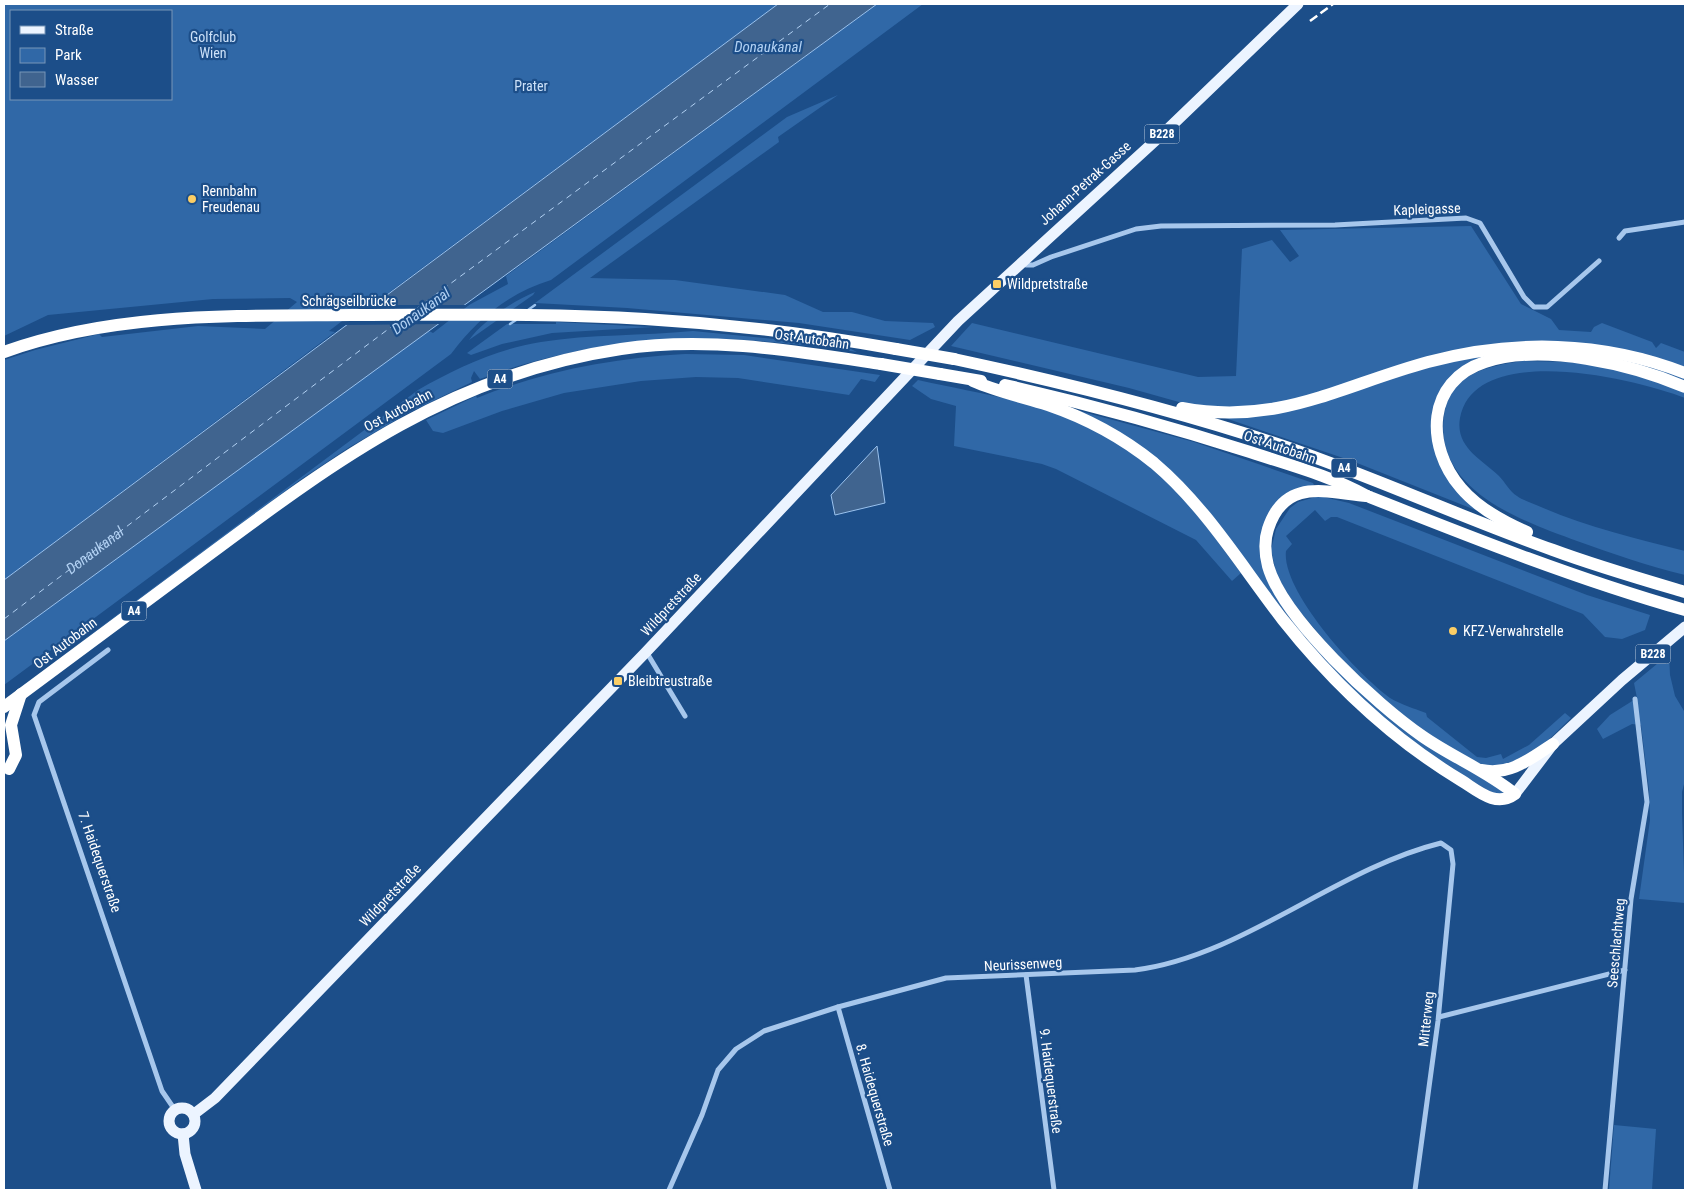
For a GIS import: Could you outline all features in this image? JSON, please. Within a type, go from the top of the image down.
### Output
[{"type":"highway","name":"Schrägseilbrücke","points":[[4,352],[41,340],[106,326],[193,318],[263,316],[556,316]]},
{"type":"highway","name":"Ost Autobahn","points":[[556,316],[646,319],[739,327],[896,349],[954,359],[1132,400],[1285,447],[1373,479],[1551,550],[1611,571],[1685,592]]},
{"type":"highway","name":"Ost Autobahn","points":[[4,707],[292,493],[361,447],[415,416],[466,391],[522,371],[572,358],[622,349],[678,344],[736,344],[881,364],[973,381],[994,382],[1051,395],[1176,429],[1280,462],[1354,489],[1367,496],[1543,566],[1605,587],[1685,610]]},
{"type":"highway","points":[[1132,400],[1193,410],[1234,412],[1270,410],[1307,403],[1428,362],[1485,350],[1512,347],[1550,346],[1605,351],[1648,360],[1685,373]]},
{"type":"highway","points":[[1551,550],[1538,537],[1516,528],[1479,504],[1462,489],[1450,472],[1440,453],[1437,416],[1442,398],[1452,382],[1466,370],[1486,362],[1511,357],[1549,356],[1588,359],[1629,367],[1685,387]]},
{"type":"highway","points":[[973,381],[992,389],[1048,405],[1086,421],[1118,438],[1153,463],[1196,506],[1312,654],[1366,710],[1410,747],[1487,796],[1504,801],[1515,794],[1505,786],[1472,768],[1420,735],[1347,672],[1294,612],[1275,584],[1268,566],[1265,549],[1267,533],[1277,512],[1288,500],[1301,493],[1317,490],[1367,496]]},
{"type":"highway","points":[[9,769],[16,755],[11,725],[21,694]]},
{"type":"highway","points":[[1472,768],[1493,772],[1513,769],[1528,762],[1553,744]]},
{"type":"main road","name":"Johann-Petrak-Gasse","points":[[1022,260],[1160,135],[1298,4]]},
{"type":"main road","name":"Wildpretstraße","points":[[194,1114],[215,1098],[646,652],[958,321],[1022,260]]},
{"type":"main road","name":"B228","points":[[1515,794],[1553,744],[1622,680],[1685,627]]},
{"type":"main road","points":[[187,1109],[194,1114],[195,1124],[193,1129],[182,1134],[177,1133],[170,1126],[170,1117],[175,1110],[187,1109]]},
{"type":"main road","points":[[182,1134],[185,1154],[196,1190]]},
{"type":"street","name":"Kapleigasse","points":[[1022,260],[1026,264],[1033,266],[1051,257],[1136,229],[1160,226],[1335,224],[1466,218],[1480,223],[1524,297],[1534,307],[1547,307],[1600,261]]},
{"type":"street","points":[[1619,238],[1625,231],[1685,222]]},
{"type":"street","name":"7. Haidequerstraße","points":[[108,650],[39,702],[34,715],[162,1091],[175,1110]]},
{"type":"street","points":[[646,652],[685,716]]},
{"type":"street","name":"Seeschlachtweg","points":[[1605,1190],[1631,899],[1647,802],[1634,699]]},
{"type":"street","name":"Neurissenweg","points":[[669,1190],[702,1115],[718,1070],[736,1049],[764,1031],[838,1007],[946,978],[1160,967],[1212,949],[1418,849],[1441,843],[1451,850]]},
{"type":"street","name":"Mitterweg","points":[[1415,1190],[1439,1017],[1453,864],[1451,850]]},
{"type":"street","points":[[1439,1017],[1624,970]]},
{"type":"street","name":"9. Haidequerstraße","points":[[1026,975],[1054,1190]]},
{"type":"street","name":"8. Haidequerstraße","points":[[838,1007],[890,1190]]},
{"type":"green space","points":[[4,4],[778,4],[383,297],[363,305],[329,331],[335,332],[4,580],[4,360],[99,334],[102,337],[198,326],[265,329],[297,302],[290,298],[213,299],[48,315],[4,336]]},
{"type":"green space","points":[[877,4],[923,4],[551,280],[521,292],[495,309],[461,341],[451,354],[4,685],[4,641],[427,330],[433,333],[469,305],[508,284],[506,276]]},
{"type":"green space","points":[[838,95],[778,137],[779,142],[590,278],[675,280],[785,295],[823,312],[852,312],[885,321],[933,323],[935,327],[910,340],[799,323],[627,308],[535,303],[787,117]]},
{"type":"green space","points":[[1471,226],[1521,304],[1551,319],[1559,330],[1591,332],[1594,327],[1602,323],[1652,342],[1656,348],[1661,343],[1685,352],[1685,367],[1516,343],[1311,398],[1241,409],[1186,404],[1129,388],[951,346],[972,323],[1198,377],[1236,376],[1242,249],[1272,240],[1290,262],[1299,256],[1280,230]]},
{"type":"green space","points":[[535,292],[533,295],[469,340],[499,312]]},
{"type":"green space","points":[[556,322],[653,327],[552,333],[502,344],[471,355],[467,353],[507,324],[556,324]]},
{"type":"green space","points":[[693,331],[794,341],[851,349],[857,352],[760,341],[667,340],[621,344],[574,352],[528,363],[480,379],[474,371],[471,378],[472,382],[406,414],[348,448],[300,480],[47,667],[418,390],[447,374],[493,354],[541,342]]},
{"type":"green space","points":[[1522,350],[1564,351],[1625,359],[1685,376],[1685,382],[1627,364],[1592,356],[1555,352],[1519,352],[1486,358],[1459,372],[1439,399],[1432,423],[1433,441],[1438,457],[1451,480],[1470,501],[1488,515],[1352,461],[1225,418],[1285,411],[1453,360]]},
{"type":"green space","points":[[685,354],[744,355],[880,375],[875,382],[861,379],[849,395],[738,378],[696,377],[641,381],[564,393],[502,411],[443,433],[433,431],[426,420],[476,396],[477,398],[553,373],[632,359]]},
{"type":"green space","points":[[1522,361],[1569,362],[1610,367],[1685,391],[1685,398],[1662,390],[1596,375],[1525,372],[1495,379],[1472,394],[1460,418],[1460,428],[1461,437],[1465,445],[1477,458],[1499,476],[1517,496],[1594,527],[1685,551],[1685,575],[1617,555],[1530,523],[1483,497],[1464,480],[1451,460],[1444,437],[1445,410],[1449,397],[1464,379],[1475,373],[1498,365]]},
{"type":"green space","points":[[918,380],[1000,397],[1040,408],[1060,414],[1094,429],[1138,457],[1177,491],[1202,520],[1241,573],[1232,581],[1196,540],[1056,469],[1042,464],[954,446],[956,406],[931,399],[912,386]]},
{"type":"green space","points":[[1080,411],[1194,442],[1313,483],[1314,485],[1275,508],[1266,570],[1343,672],[1503,790],[1504,796],[1489,791],[1434,758],[1385,720],[1339,677],[1296,627],[1212,519]]},
{"type":"green space","points":[[1319,496],[1349,503],[1587,595],[1650,615],[1645,630],[1622,639],[1605,637],[1583,614],[1337,517],[1331,517],[1325,521],[1315,510],[1286,536],[1292,544],[1286,551],[1288,568],[1296,588],[1308,609],[1324,631],[1376,687],[1403,705],[1426,713],[1427,717],[1477,757],[1486,758],[1501,754],[1503,759],[1529,745],[1565,713],[1571,718],[1537,751],[1502,767],[1476,765],[1398,714],[1330,647],[1296,607],[1277,576],[1271,550],[1276,529],[1290,508],[1298,502]]},
{"type":"green space","points":[[1669,654],[1670,675],[1675,696],[1684,711],[1685,780],[1682,792],[1682,813],[1685,903],[1639,899],[1650,820],[1649,790],[1641,725],[1632,724],[1603,739],[1597,729],[1610,715],[1637,698],[1634,683]]},
{"type":"green space","points":[[1614,1125],[1656,1129],[1652,1190],[1609,1190]]},
{"type":"water","name":"Donaukanal","points":[[778,4],[877,4],[4,641],[4,580]]},
{"type":"water","points":[[877,446],[885,503],[835,515],[831,495]]},
{"type":"pier","points":[[368,305],[469,305],[441,324],[342,325]]},
{"type":"waterway","points":[[528,310],[535,305]]},
{"type":"waterway","points":[[510,324],[516,320]]},
{"type":"ferry route","points":[[416,309],[830,4]]},
{"type":"ferry route","points":[[4,619],[399,321]]},
{"type":"railway","points":[[1310,21],[1333,4]]},
{"type":"place","name":"Rennbahn Freudenau","points":[[192,199]]},
{"type":"place","name":"Wildpretstraße","points":[[997,284]]},
{"type":"place","name":"KFZ-Verwahrstelle","points":[[1453,631]]},
{"type":"place","name":"Bleibtreustraße","points":[[618,681]]},
{"type":"park label","name":"Golfclub Wien","points":[[213,46]]},
{"type":"park label","name":"Prater","points":[[531,86]]}]
